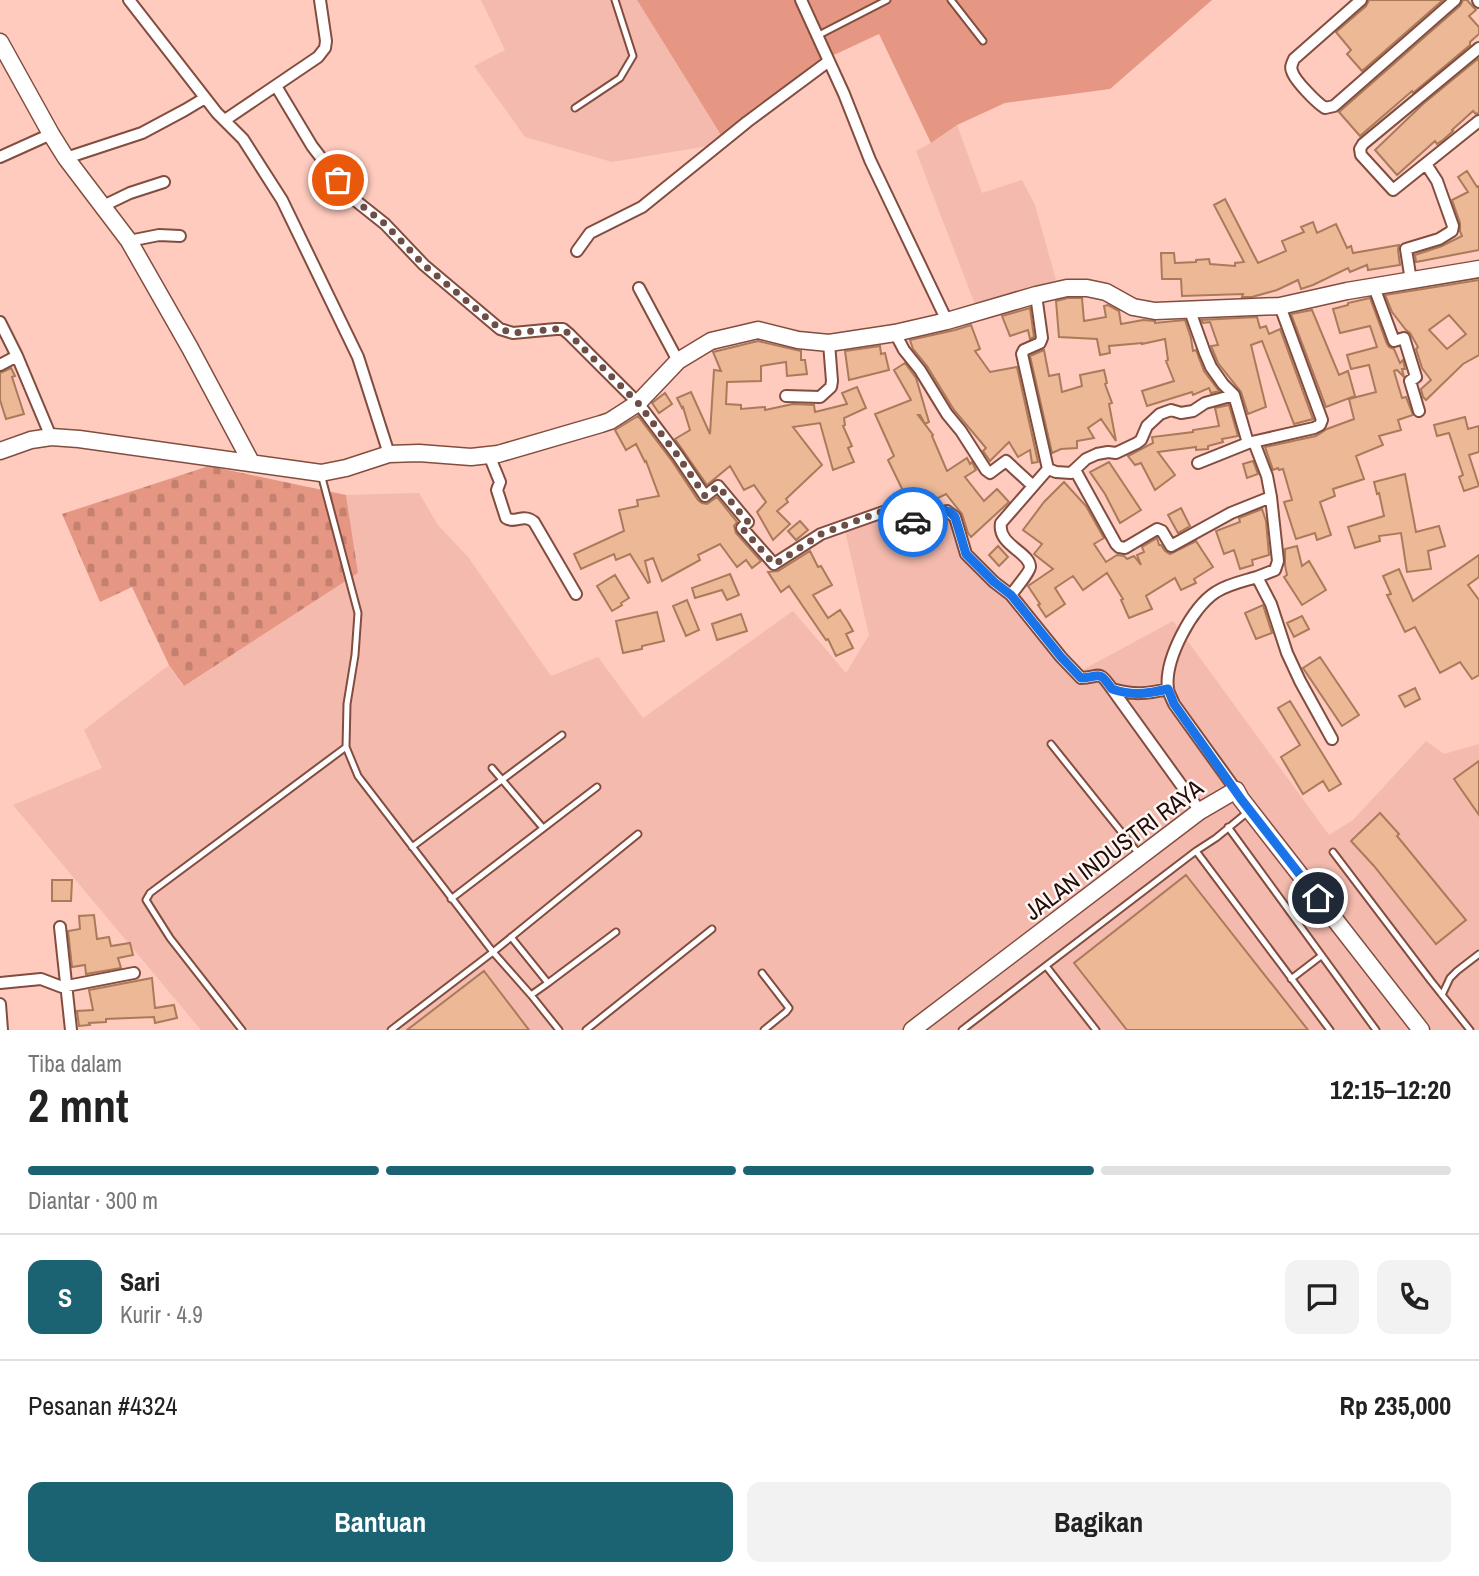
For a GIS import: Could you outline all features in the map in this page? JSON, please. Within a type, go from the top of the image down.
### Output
[{"type":"street","points":[[129,0],[205,98],[243,139],[282,200],[358,357],[389,454]]},
{"type":"street","points":[[225,120],[318,57],[325,48],[326,41],[320,0]]},
{"type":"street","points":[[801,0],[844,94],[870,160],[947,321]]},
{"type":"street","points":[[1361,0],[1294,60],[1291,66],[1293,74],[1304,88],[1325,108],[1334,106],[1455,0]]},
{"type":"street","points":[[0,42],[66,158],[129,241],[251,462]]},
{"type":"street","points":[[1479,48],[1363,144],[1361,155],[1393,190],[1479,121]]},
{"type":"street","points":[[577,251],[590,233],[642,207],[747,122],[829,61]]},
{"type":"street","points":[[276,86],[313,146],[351,197],[385,224],[424,265],[500,329],[513,333],[563,329],[569,334],[638,403],[705,496],[718,486],[748,522],[742,528],[774,564],[821,534],[883,511],[888,512],[902,525],[947,510],[955,517],[966,554],[1011,595],[1081,678],[1103,676],[1200,811]]},
{"type":"street","points":[[66,158],[142,133],[205,98]]},
{"type":"street","points":[[0,157],[51,134]]},
{"type":"street","points":[[1411,281],[1406,248],[1439,239],[1452,231],[1453,226],[1437,181],[1426,163]]},
{"type":"street","points":[[103,206],[130,193],[164,182]]},
{"type":"street","points":[[129,241],[159,235],[180,236]]},
{"type":"street","points":[[2,445],[51,437],[79,439],[321,473],[389,454],[471,457],[489,455],[610,421],[638,403],[678,361],[711,341],[758,330],[798,340],[829,343],[895,333],[947,321],[1067,288],[1106,292],[1133,307],[1155,312],[1280,306],[1347,291],[1479,269]]},
{"type":"street","points":[[1374,287],[1394,341],[1405,338],[1416,377],[1410,382],[1419,411]]},
{"type":"street","points":[[639,288],[678,361]]},
{"type":"street","points":[[1035,295],[1042,338],[1040,343],[1024,350],[1022,354],[1048,469]]},
{"type":"street","points":[[1198,463],[1251,443],[1320,425],[1322,420],[1280,306]]},
{"type":"street","points":[[1190,311],[1211,367],[1234,395],[1251,443],[1267,476],[1272,497],[1277,566],[1271,572],[1214,592],[1199,607],[1181,636],[1169,672],[1168,689],[1174,704],[1236,790]]},
{"type":"street","points":[[0,321],[51,437]]},
{"type":"street","points":[[895,333],[988,473],[1006,461],[1033,486]]},
{"type":"street","points":[[786,396],[820,397],[831,387],[829,343]]},
{"type":"street","points":[[0,365],[17,356]]},
{"type":"street","points":[[1048,469],[1071,473],[1080,462],[1097,454],[1116,453],[1137,443],[1147,426],[1160,414],[1171,410],[1181,413],[1193,411],[1205,403],[1234,395]]},
{"type":"street","points":[[489,455],[500,482],[497,490],[506,518],[511,521],[526,518],[534,522],[576,594]]},
{"type":"street","points":[[1011,595],[1030,571],[1030,566],[1004,538],[1000,528],[1003,519],[1048,469]]},
{"type":"street","points":[[1075,470],[1116,544],[1122,548],[1157,529],[1162,531],[1171,546],[1231,513],[1272,497]]},
{"type":"street","points":[[1257,577],[1271,604],[1287,653],[1332,739]]},
{"type":"street","points":[[1112,689],[1139,695],[1168,689]]},
{"type":"street","name":"JALAN INDUSTRI RAYA","points":[[912,1030],[1200,811],[1236,790],[1420,1030]]},
{"type":"street","points":[[60,927],[71,1030]]},
{"type":"street","points":[[0,983],[41,979],[60,987],[134,973]]},
{"type":"street","points":[[0,1004],[2,1030]]},
{"type":"lane","points":[[576,108],[620,78],[633,57],[615,0]]},
{"type":"lane","points":[[817,36],[887,0]]},
{"type":"lane","points":[[951,0],[983,41]]},
{"type":"lane","points":[[321,473],[358,612],[355,655],[347,704],[346,747],[358,776],[451,899],[559,1030]]},
{"type":"lane","points":[[412,847],[562,735]]},
{"type":"lane","points":[[1051,744],[1141,857]]},
{"type":"lane","points":[[242,1030],[170,938],[146,900],[150,893],[346,747]]},
{"type":"lane","points":[[492,768],[544,828]]},
{"type":"lane","points":[[451,899],[597,787]]},
{"type":"lane","points":[[962,1030],[1250,810]]},
{"type":"lane","points":[[1228,827],[1376,1030]]},
{"type":"lane","points":[[391,1030],[493,952],[638,834]]},
{"type":"lane","points":[[1196,851],[1330,1030]]},
{"type":"lane","points":[[1333,852],[1470,1030]]},
{"type":"lane","points":[[586,1030],[712,929]]},
{"type":"lane","points":[[531,995],[616,932]]},
{"type":"lane","points":[[511,937],[548,983]]},
{"type":"lane","points":[[1442,995],[1450,978],[1479,954]]},
{"type":"lane","points":[[1291,979],[1321,956]]},
{"type":"lane","points":[[1046,966],[1096,1030]]},
{"type":"lane","points":[[762,973],[789,1006],[786,1012],[764,1030]]},
{"type":"shaded area","points":[[481,0],[637,0],[726,143],[612,162],[525,137],[474,66],[505,50]]},
{"type":"shaded area","points":[[957,125],[982,193],[1022,180],[1035,205],[1056,280],[976,307],[916,151]]},
{"type":"shaded area","points":[[419,493],[438,525],[468,557],[551,676],[598,657],[643,718],[793,611],[846,673],[869,635],[844,526],[884,510],[900,526],[951,510],[962,552],[1077,673],[1173,621],[1329,835],[1353,820],[1426,741],[1444,754],[1479,744],[1479,1030],[201,1030],[13,805],[102,768],[84,730],[169,665],[183,686],[358,573],[346,495]]},
{"type":"green space","points":[[637,0],[1212,0],[1110,89],[1005,103],[957,125],[931,143],[879,34],[823,60],[726,143]]},
{"type":"green space","points":[[209,466],[346,495],[358,573],[184,686],[169,665],[132,587],[100,602],[62,514]]},
{"type":"building","points":[[1369,0],[1443,0],[1362,71],[1347,54],[1351,50],[1336,32],[1366,6]]},
{"type":"building","points":[[1463,0],[1467,0],[1476,10],[1469,16],[1479,27],[1479,34],[1470,45],[1360,136],[1339,112],[1460,6]]},
{"type":"building","points":[[1479,58],[1479,113],[1473,111],[1443,140],[1437,144],[1435,141],[1397,175],[1375,150],[1423,104]]},
{"type":"building","points":[[1467,171],[1477,187],[1479,186],[1479,250],[1416,262],[1415,255],[1462,236],[1452,200],[1468,192],[1458,177]]},
{"type":"building","points":[[1225,199],[1258,263],[1286,251],[1282,241],[1304,232],[1301,227],[1313,222],[1317,233],[1336,224],[1347,248],[1351,246],[1353,253],[1399,245],[1400,265],[1368,270],[1367,265],[1350,272],[1348,268],[1301,289],[1298,280],[1277,290],[1252,297],[1242,297],[1243,294],[1182,296],[1181,279],[1162,279],[1161,253],[1174,253],[1175,263],[1209,259],[1210,264],[1235,266],[1235,263],[1244,262],[1214,205]]},
{"type":"building","points":[[1479,280],[1479,355],[1463,364],[1426,400],[1421,389],[1431,380],[1422,368],[1416,349],[1418,347],[1392,312],[1385,295]],"holes":[[[1449,315],[1466,334],[1447,349],[1429,330]]]},
{"type":"building","points":[[1082,298],[1084,321],[1106,317],[1104,306],[1108,305],[1119,311],[1121,324],[1143,320],[1155,323],[1185,320],[1193,351],[1196,350],[1204,371],[1219,391],[1211,393],[1209,388],[1193,395],[1192,392],[1147,406],[1142,391],[1174,381],[1166,361],[1165,339],[1142,344],[1109,346],[1110,353],[1100,355],[1097,339],[1059,337],[1056,301]]},
{"type":"building","points":[[1370,298],[1387,344],[1394,349],[1400,363],[1403,360],[1404,377],[1397,370],[1394,371],[1402,398],[1406,397],[1413,415],[1398,420],[1401,430],[1379,436],[1383,445],[1356,456],[1364,479],[1333,489],[1335,496],[1320,502],[1331,535],[1317,540],[1315,533],[1296,539],[1284,502],[1292,500],[1283,469],[1273,470],[1265,447],[1316,436],[1354,419],[1349,399],[1376,392],[1369,365],[1351,369],[1347,355],[1377,347],[1370,326],[1340,333],[1333,309]]},
{"type":"building","points":[[1030,308],[1034,337],[1030,339],[1028,330],[1010,336],[1002,316]]},
{"type":"building","points":[[1312,310],[1339,375],[1348,371],[1355,396],[1326,407],[1291,314]]},
{"type":"building","points":[[1257,317],[1260,328],[1266,326],[1269,334],[1280,329],[1313,419],[1294,424],[1262,341],[1251,345],[1266,407],[1248,414],[1241,392],[1218,363],[1211,346],[1218,345],[1210,322],[1203,323],[1201,320]]},
{"type":"building","points":[[971,325],[980,349],[975,351],[990,372],[1017,367],[1038,462],[1032,463],[1030,450],[1018,457],[1009,442],[990,461],[983,451],[986,448],[954,410],[927,366],[913,349],[910,340]]},
{"type":"building","points":[[758,341],[801,351],[801,360],[805,360],[807,374],[787,376],[786,362],[761,366],[761,381],[727,382],[726,404],[741,405],[741,409],[765,407],[765,410],[793,404],[814,405],[815,412],[847,404],[842,393],[857,387],[866,408],[844,418],[843,426],[852,446],[848,448],[854,462],[833,470],[820,423],[793,427],[822,465],[777,511],[790,524],[773,540],[757,512],[766,502],[754,485],[744,490],[730,466],[707,485],[675,439],[690,430],[683,407],[677,398],[691,392],[710,434],[714,370],[721,371],[713,352]]},
{"type":"building","points":[[880,346],[881,354],[885,353],[889,370],[849,380],[845,351]]},
{"type":"building","points":[[1044,350],[1049,376],[1059,374],[1062,392],[1082,386],[1080,375],[1104,370],[1105,384],[1112,403],[1109,404],[1116,441],[1101,419],[1088,428],[1094,438],[1077,441],[1077,448],[1061,449],[1052,453],[1030,356]]},
{"type":"building","points":[[905,363],[916,378],[929,422],[925,424],[918,415],[933,435],[947,471],[967,458],[976,470],[965,477],[984,501],[997,489],[1009,502],[971,537],[962,514],[946,494],[916,509],[909,495],[906,497],[888,460],[894,456],[875,414],[911,400],[894,370]]},
{"type":"building","points":[[11,368],[24,414],[6,419],[0,400],[0,373]]},
{"type":"building","points":[[665,393],[672,404],[659,413],[652,403]]},
{"type":"building","points":[[1229,405],[1238,436],[1222,439],[1223,442],[1208,446],[1208,449],[1196,450],[1196,447],[1158,452],[1175,475],[1155,490],[1141,463],[1135,465],[1128,456],[1153,443],[1152,437],[1219,426],[1215,408]]},
{"type":"building","points":[[638,416],[698,500],[707,504],[717,497],[737,522],[734,526],[736,533],[761,561],[752,568],[746,560],[737,567],[720,544],[698,555],[700,560],[662,581],[653,558],[645,561],[650,582],[648,583],[630,554],[616,560],[614,554],[581,569],[574,554],[624,531],[619,510],[638,506],[637,500],[659,496],[646,461],[636,444],[626,450],[615,430]]},
{"type":"building","points":[[1465,417],[1468,429],[1479,426],[1479,452],[1469,455],[1479,486],[1464,491],[1459,477],[1463,475],[1449,433],[1437,436],[1434,425]]},
{"type":"building","points":[[1253,461],[1258,474],[1247,478],[1243,464]]},
{"type":"building","points":[[1109,462],[1141,510],[1120,523],[1090,472]]},
{"type":"building","points":[[1405,474],[1416,532],[1439,526],[1445,546],[1428,551],[1431,569],[1407,572],[1401,533],[1379,536],[1380,541],[1355,548],[1348,527],[1384,516],[1374,482]]},
{"type":"building","points":[[1064,482],[1086,506],[1104,538],[1094,544],[1106,562],[1117,555],[1127,559],[1134,556],[1141,565],[1137,555],[1144,552],[1142,547],[1157,538],[1159,545],[1170,554],[1196,541],[1213,567],[1194,579],[1196,583],[1181,590],[1175,578],[1146,596],[1152,609],[1129,618],[1121,600],[1123,599],[1107,573],[1083,590],[1073,576],[1055,588],[1065,604],[1046,617],[1028,586],[1053,569],[1034,554],[1042,544],[1023,530],[1044,502]]},
{"type":"building","points":[[1181,508],[1190,526],[1178,533],[1168,515]]},
{"type":"building","points":[[1262,509],[1266,521],[1269,555],[1252,560],[1253,565],[1240,569],[1234,550],[1224,554],[1216,531],[1240,522],[1239,518]]},
{"type":"building","points":[[800,521],[808,530],[796,540],[788,531]]},
{"type":"building","points":[[998,546],[1008,557],[999,566],[989,555]]},
{"type":"building","points":[[1297,546],[1302,566],[1309,561],[1326,590],[1302,605],[1284,577],[1287,575],[1285,549]]},
{"type":"building","points":[[810,551],[832,585],[813,595],[828,618],[840,610],[853,631],[846,634],[853,648],[836,656],[828,639],[826,640],[789,586],[781,592],[768,572],[778,571]]},
{"type":"building","points":[[1479,555],[1479,577],[1468,585],[1479,600],[1479,675],[1472,679],[1460,662],[1440,673],[1415,627],[1405,632],[1387,595],[1391,594],[1383,576],[1399,569],[1413,601]]},
{"type":"building","points":[[730,574],[739,595],[727,600],[722,590],[695,598],[692,588]]},
{"type":"building","points":[[615,575],[629,598],[612,611],[597,586]]},
{"type":"building","points":[[687,600],[699,630],[686,636],[673,606]]},
{"type":"building","points":[[1263,605],[1272,633],[1256,639],[1245,613]]},
{"type":"building","points":[[657,612],[664,641],[623,653],[616,621]]},
{"type":"building","points":[[741,614],[747,631],[717,640],[712,624]]},
{"type":"building","points":[[1302,616],[1309,629],[1294,637],[1287,623]]},
{"type":"building","points":[[1320,657],[1359,715],[1342,726],[1303,668]]},
{"type":"building","points":[[1415,688],[1420,699],[1405,707],[1399,696]]},
{"type":"building","points":[[1290,701],[1341,784],[1329,791],[1323,781],[1303,794],[1281,757],[1300,745],[1278,708]]},
{"type":"building","points":[[1479,761],[1479,815],[1454,779]]},
{"type":"building","points":[[1380,813],[1466,920],[1436,944],[1351,841]]},
{"type":"building","points":[[1186,875],[1308,1030],[1127,1030],[1074,963]]},
{"type":"building","points":[[52,880],[72,880],[71,901],[52,901]]},
{"type":"building","points":[[94,915],[97,939],[109,937],[111,946],[130,943],[133,955],[118,958],[121,968],[86,974],[85,965],[72,967],[68,931],[80,929],[79,916]]},
{"type":"building","points":[[484,971],[529,1030],[407,1030]]},
{"type":"building","points":[[152,978],[155,1008],[174,1005],[177,1018],[155,1023],[154,1017],[106,1019],[106,1022],[79,1026],[77,1011],[93,1010],[89,990]]},
{"type":"way so far","points":[[338,180],[351,197],[385,224],[424,265],[500,329],[513,333],[563,329],[569,334],[638,403],[705,496],[718,486],[748,522],[742,528],[774,564],[821,534],[883,511],[888,512],[899,524],[913,522]]},
{"type":"route","points":[[913,522],[944,510],[953,514],[966,554],[972,562],[1011,595],[1081,678],[1103,676],[1112,689],[1139,695],[1168,689],[1174,704],[1241,799],[1318,898]]}]
